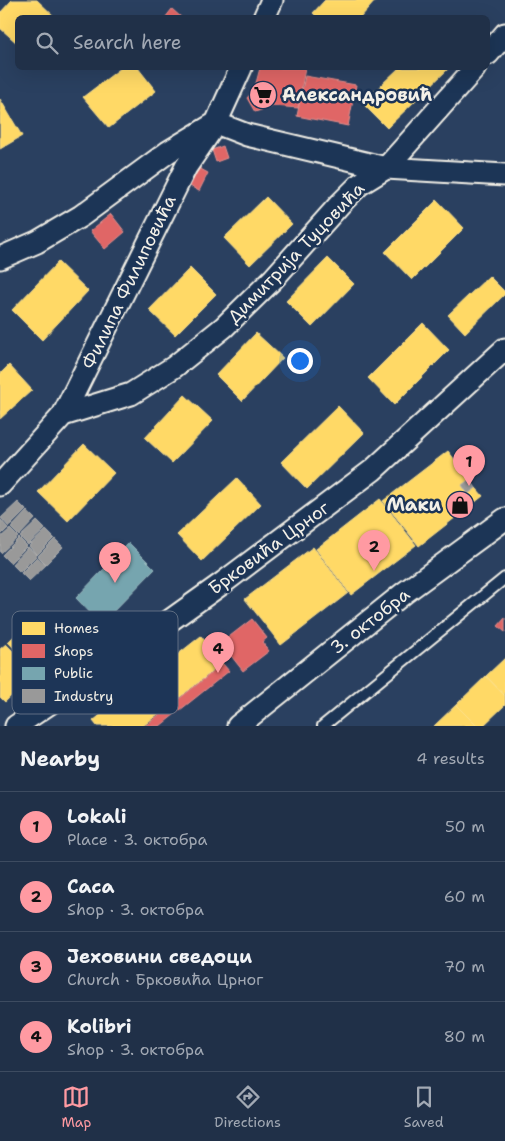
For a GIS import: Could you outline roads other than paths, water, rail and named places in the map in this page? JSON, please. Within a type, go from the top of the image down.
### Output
[{"type":"street","points":[[265,15],[272,0]]},
{"type":"street","points":[[490,52],[505,34]]},
{"type":"street","name":"Филипа Филиповића","points":[[0,485],[63,415],[186,167],[216,123],[240,70]]},
{"type":"street","name":"Димитрија Туцовића","points":[[63,415],[131,394],[174,367],[224,327],[274,279],[360,184],[386,168],[473,70]]},
{"type":"street","points":[[0,258],[37,242],[80,216],[168,152],[216,123],[247,135],[386,168],[505,175]]},
{"type":"street","name":"Брковића Црног","points":[[178,614],[373,470],[505,349]]},
{"type":"street","name":"3. октобра","points":[[243,724],[404,594],[505,519]]},
{"type":"street","name":"Брковића Црног","points":[[16,726],[34,714]]},
{"type":"lane","points":[[322,726],[505,578]]},
{"type":"place","name":"Александровић","points":[[263,95]]},
{"type":"place","name":"Lokali","points":[[469,486]]},
{"type":"place","name":"Маки","points":[[460,505]]},
{"type":"place","name":"Caca","points":[[374,571]]},
{"type":"place","name":"Јеховини сведоци","points":[[115,583]]},
{"type":"place","name":"Kolibri","points":[[218,673]]}]
